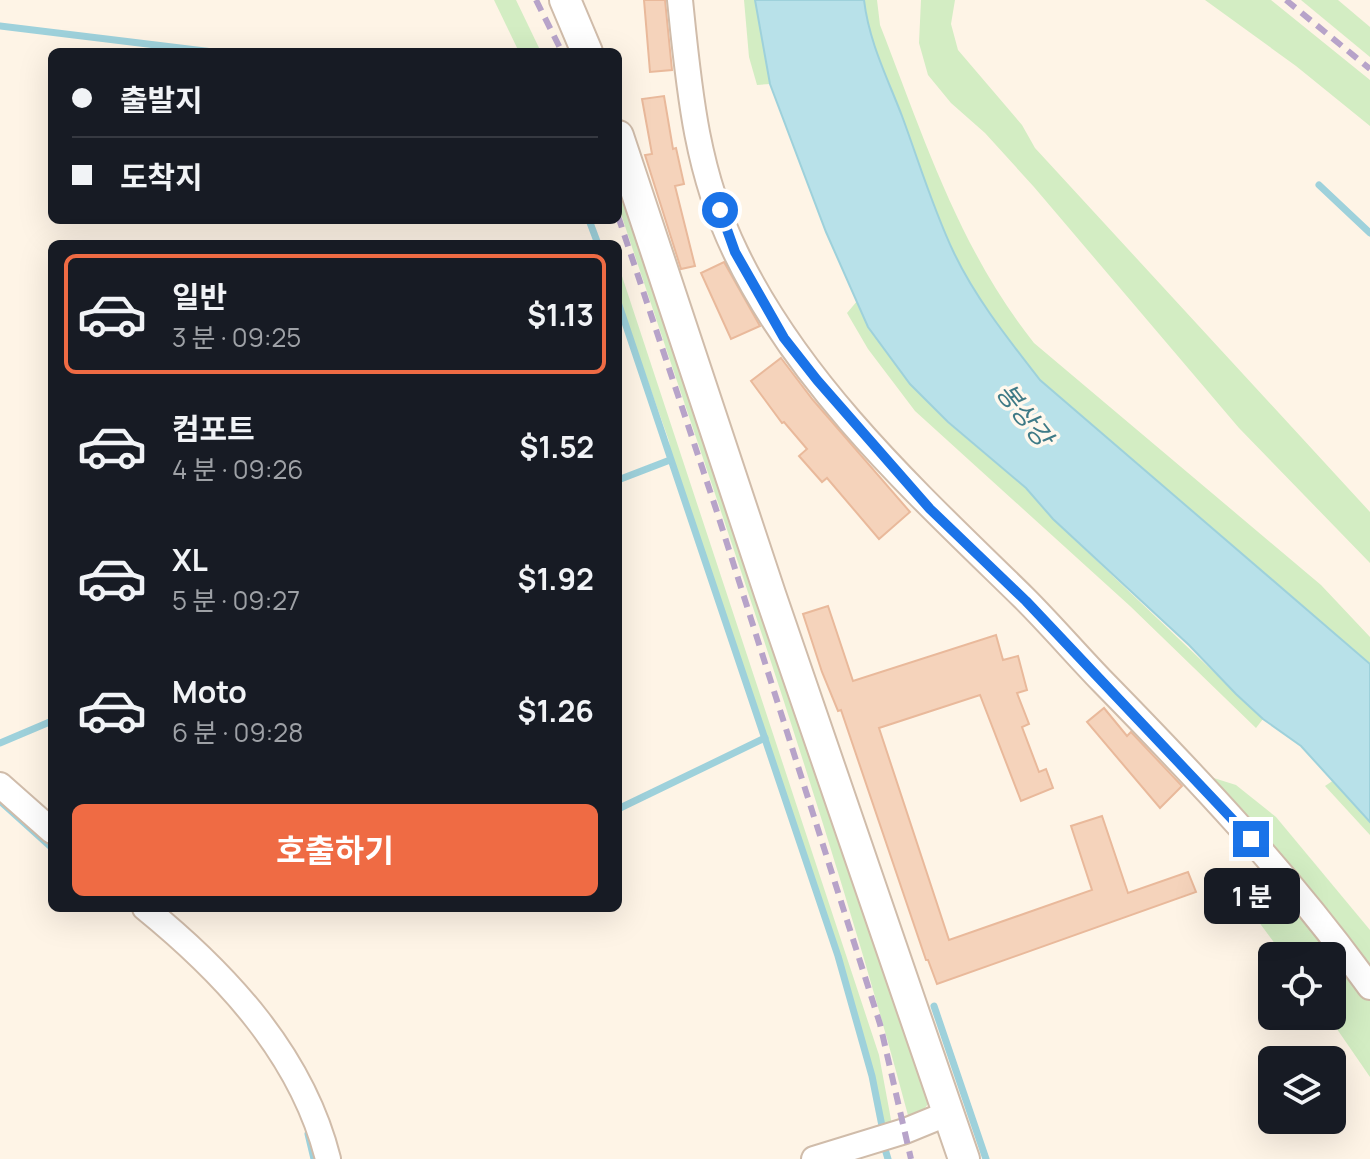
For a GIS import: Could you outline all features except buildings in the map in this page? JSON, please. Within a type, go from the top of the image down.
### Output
[{"type":"street","points":[[565,0],[585,48]]},
{"type":"street","points":[[680,0],[690,104],[701,159],[735,252],[784,338],[930,509],[1026,601],[1251,839],[1306,903],[1370,987]]},
{"type":"street","points":[[622,148],[770,594],[964,1159]]},
{"type":"street","points":[[0,785],[48,827]]},
{"type":"street","points":[[149,912],[220,977],[278,1046],[313,1111],[328,1159]]},
{"type":"street","points":[[814,1159],[905,1131],[949,1113]]},
{"type":"green space","points":[[494,0],[516,0],[539,48],[517,48]]},
{"type":"green space","points":[[744,0],[755,0],[770,84],[757,85],[749,57]]},
{"type":"green space","points":[[864,0],[877,0],[880,25],[928,149],[964,230],[984,269],[1034,343],[1321,585],[1370,637],[1370,664],[1040,380],[1017,350],[972,287],[946,236],[874,45]]},
{"type":"green space","points":[[921,0],[955,0],[951,24],[958,50],[1022,125],[1035,148],[1370,512],[1370,563],[1239,428],[1034,187],[985,133],[951,103],[928,75],[919,43]]},
{"type":"green space","points":[[1205,0],[1271,0],[1370,80],[1370,126],[1296,66]]},
{"type":"green space","points":[[1301,0],[1338,0],[1370,27],[1370,57]]},
{"type":"green space","points":[[622,191],[928,1104],[922,1112],[909,1119],[878,1005],[809,780],[623,220]]},
{"type":"green space","points":[[622,276],[879,1055],[892,1125],[884,1127],[840,955],[672,459],[669,441],[622,308]]},
{"type":"green space","points":[[858,300],[868,327],[910,384],[948,423],[1026,488],[1053,519],[1263,719],[1256,728],[1130,606],[915,411],[868,349],[847,313]]},
{"type":"green space","points":[[1201,774],[1236,785],[1276,817],[1370,930],[1370,972]]},
{"type":"green space","points":[[1334,780],[1370,822],[1370,835],[1325,786]]},
{"type":"green space","points":[[1278,882],[1325,942],[1274,942],[1247,906]]},
{"type":"green space","points":[[1346,968],[1370,999],[1370,1077],[1338,1030],[1346,1030]]},
{"type":"water","name":"봉상강","points":[[755,0],[864,0],[874,45],[946,236],[972,287],[1017,350],[1040,380],[1370,664],[1370,822],[1301,746],[1263,719],[1189,645],[1053,519],[1026,488],[948,422],[910,384],[868,327],[826,232],[770,84]]},
{"type":"waterway","points":[[0,26],[180,48]]},
{"type":"waterway","points":[[1319,185],[1370,233]]},
{"type":"waterway","points":[[590,224],[596,240]]},
{"type":"waterway","points":[[622,314],[838,956],[872,1076],[882,1126]]},
{"type":"waterway","points":[[622,478],[670,460]]},
{"type":"waterway","points":[[0,743],[48,723]]},
{"type":"waterway","points":[[622,807],[765,738]]},
{"type":"waterway","points":[[0,801],[48,844]]},
{"type":"waterway","points":[[934,1006],[986,1159]]},
{"type":"waterway","points":[[308,1134],[314,1159]]},
{"type":"waterway","points":[[885,1149],[888,1159]]},
{"type":"railway","points":[[536,0],[560,48]]},
{"type":"railway","points":[[1286,0],[1370,69]]},
{"type":"railway","points":[[621,224],[716,509],[880,1024],[911,1159]]},
{"type":"route","points":[[720,210],[735,252],[784,338],[817,380],[930,509],[1026,601],[1251,839]]}]
